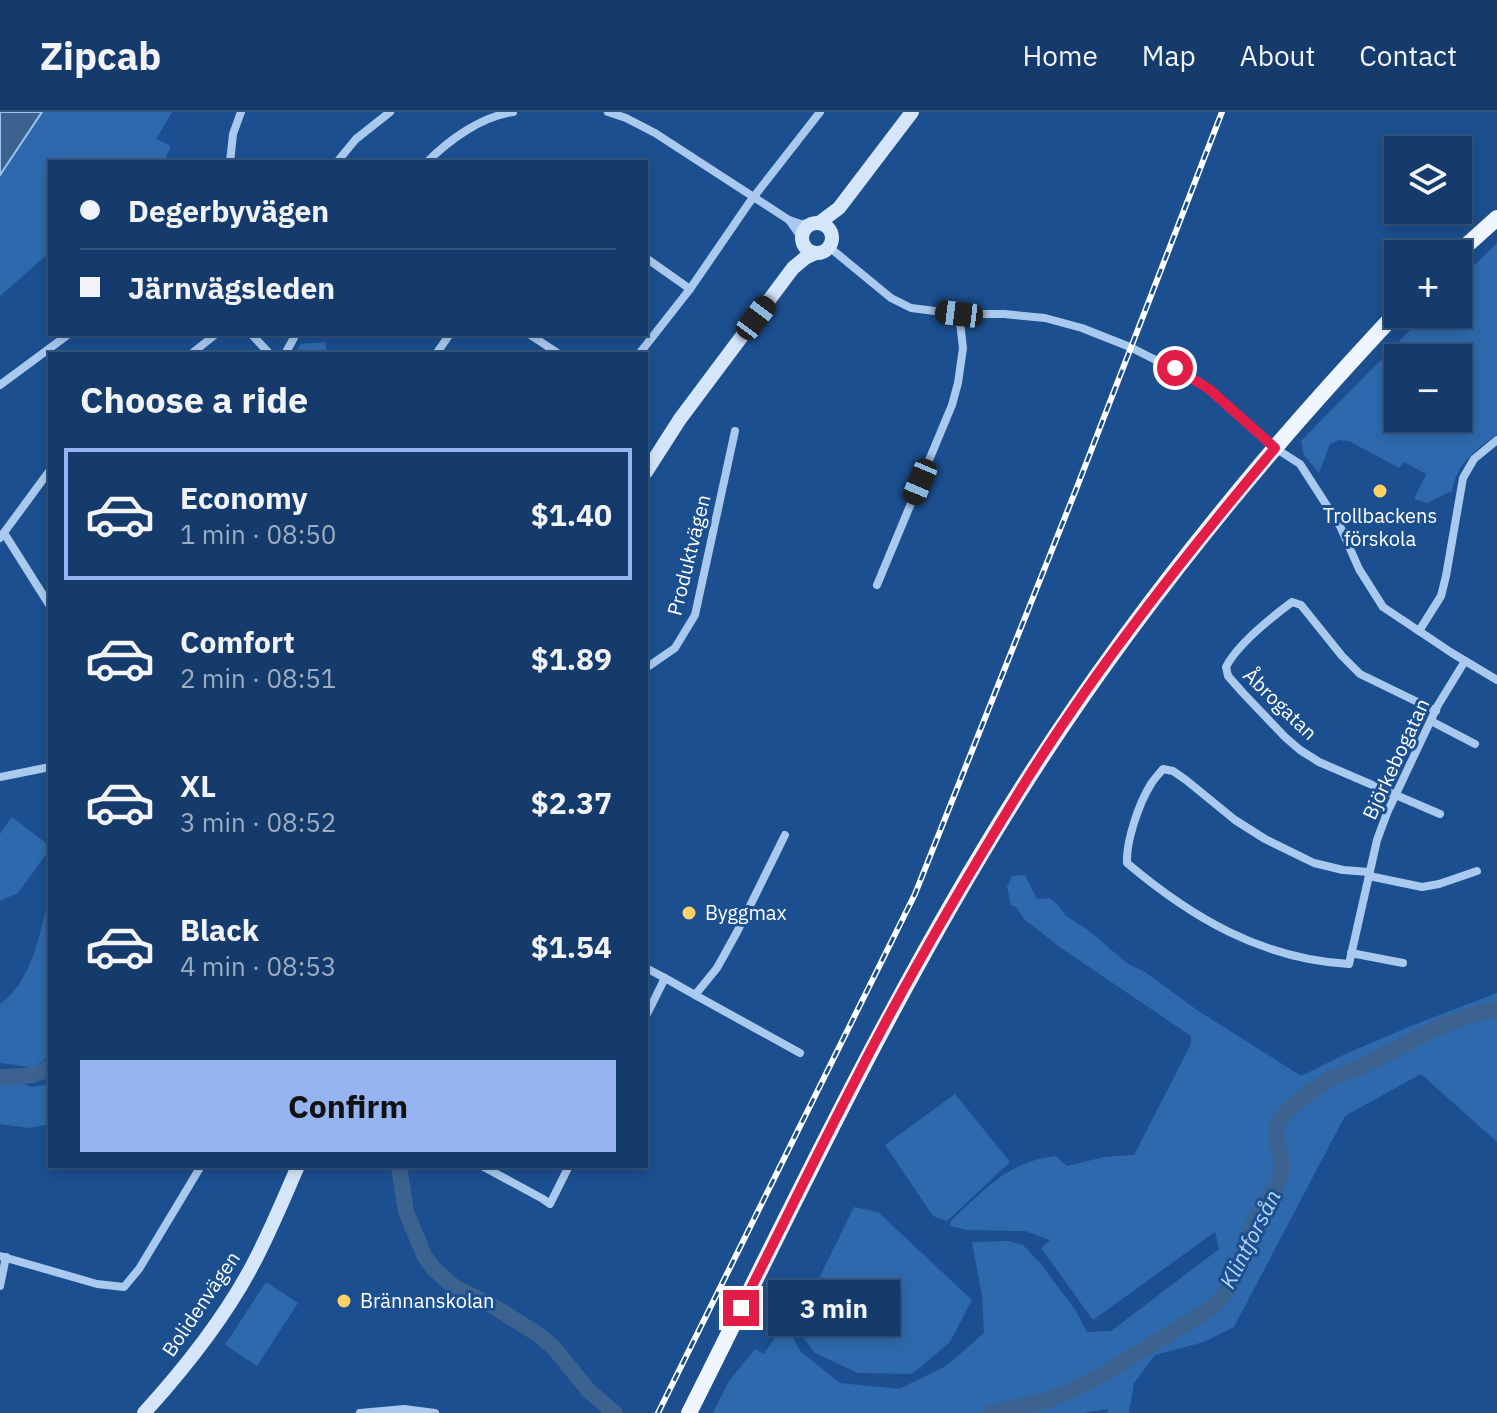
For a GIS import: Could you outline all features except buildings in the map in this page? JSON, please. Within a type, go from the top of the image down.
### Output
[{"type":"main road","points":[[648,469],[680,419],[793,268],[822,236],[839,208],[912,112]]},
{"type":"main road","points":[[1472,240],[1497,218]]},
{"type":"main road","points":[[793,268],[805,228],[822,236]]},
{"type":"main road","points":[[802,239],[807,250],[822,236]]},
{"type":"main road","points":[[689,1413],[856,1079],[937,930],[1016,796],[1110,659],[1197,542],[1275,448],[1384,327]]},
{"type":"main road","name":"Bolidenvägen","points":[[148,1412],[202,1343],[251,1268],[297,1168]]},
{"type":"street","points":[[230,160],[233,134],[241,112]]},
{"type":"street","points":[[339,160],[356,139],[390,112]]},
{"type":"street","points":[[429,160],[446,143],[496,115],[513,112]]},
{"type":"street","points":[[608,112],[655,133],[789,220],[822,236],[891,298],[911,308],[959,314],[1045,318],[1082,328],[1130,347],[1201,383],[1275,448],[1300,464],[1340,526],[1359,569],[1383,607],[1497,679]]},
{"type":"street","points":[[641,352],[820,112]]},
{"type":"street","points":[[789,220],[802,239]]},
{"type":"street","points":[[648,259],[690,289]]},
{"type":"street","points":[[877,585],[952,405],[963,348],[959,314]]},
{"type":"street","points":[[0,385],[66,336]]},
{"type":"street","points":[[194,352],[214,336]]},
{"type":"street","points":[[253,336],[268,352]]},
{"type":"street","points":[[532,336],[556,352]]},
{"type":"street","name":"Produktvägen","points":[[648,667],[675,648],[695,615],[735,431]]},
{"type":"street","points":[[1419,631],[1441,596],[1463,478],[1474,459],[1497,440]]},
{"type":"street","points":[[48,473],[2,536],[48,603]]},
{"type":"street","name":"Åbrogatan","points":[[1395,795],[1319,762],[1300,750],[1228,676],[1226,667],[1278,612],[1292,602],[1301,605],[1360,674],[1436,711]]},
{"type":"street","name":"Björkebogatan","points":[[1369,874],[1314,863],[1265,839],[1235,820],[1173,771],[1163,769],[1150,784],[1126,853],[1127,863],[1140,874],[1213,925],[1247,941],[1285,953],[1349,964],[1377,840],[1431,721],[1465,661]]},
{"type":"street","points":[[1431,721],[1475,744]]},
{"type":"street","points":[[0,777],[48,767]]},
{"type":"street","points":[[1395,795],[1440,814]]},
{"type":"street","points":[[695,995],[717,968],[785,835]]},
{"type":"street","points":[[1369,874],[1422,887],[1477,871]]},
{"type":"street","points":[[1351,953],[1403,963]]},
{"type":"street","points":[[648,969],[800,1053]]},
{"type":"street","points":[[648,1012],[665,978]]},
{"type":"street","points":[[0,1286],[3,1256],[97,1284],[124,1287],[139,1269],[200,1168]]},
{"type":"street","points":[[486,1168],[550,1204],[568,1168]]},
{"type":"street","points":[[360,1413],[435,1413]]},
{"type":"shaded area","points":[[0,112],[42,112],[0,175]]},
{"type":"shaded area","points":[[42,112],[172,112],[156,139],[171,146],[165,160],[48,160],[48,254],[0,296],[0,175]]},
{"type":"shaded area","points":[[1497,243],[1497,434],[1463,465],[1452,491],[1427,503],[1414,499],[1426,474],[1404,462],[1399,468],[1349,441],[1339,440],[1330,444],[1319,473],[1304,455],[1301,441],[1384,357],[1384,432],[1472,432],[1472,344],[1396,344],[1412,328],[1472,328],[1472,267]]},
{"type":"shaded area","points":[[325,342],[327,352],[296,352],[301,344]]},
{"type":"shaded area","points":[[12,817],[48,844],[48,852],[18,893],[0,901],[0,834]]},
{"type":"shaded area","points":[[1025,875],[1037,899],[1049,898],[1066,916],[1128,964],[1145,972],[1197,1010],[1301,1076],[1408,1027],[1497,993],[1497,1142],[1421,1074],[1345,1116],[1234,1327],[1204,1342],[1155,1355],[1134,1383],[1129,1413],[1107,1413],[1108,1409],[1083,1413],[713,1413],[729,1381],[755,1349],[764,1354],[785,1322],[800,1351],[840,1383],[899,1389],[946,1366],[984,1333],[982,1296],[972,1242],[1008,1241],[1023,1245],[1076,1311],[1087,1332],[1111,1331],[1219,1249],[1215,1232],[1093,1320],[1041,1248],[1050,1240],[1025,1231],[967,1230],[950,1226],[951,1221],[986,1188],[1024,1164],[1056,1156],[1067,1166],[1104,1157],[1134,1155],[1190,1046],[1191,1036],[1061,948],[1024,919],[1011,905],[1007,887],[1012,876]]},
{"type":"shaded area","points":[[46,910],[48,1052],[35,1068],[0,1063],[0,1004],[19,985],[35,949]]},
{"type":"shaded area","points":[[19,1083],[32,1087],[48,1084],[48,1124],[29,1128],[0,1124],[0,1085]]},
{"type":"shaded area","points":[[955,1094],[1010,1162],[947,1221],[933,1216],[885,1145]]},
{"type":"shaded area","points":[[854,1207],[878,1212],[972,1300],[950,1342],[912,1374],[858,1373],[815,1353],[795,1327]]},
{"type":"shaded area","points":[[266,1282],[298,1303],[257,1366],[225,1345]]},
{"type":"waterway","name":"Klintforsån","points":[[991,1413],[1049,1400],[1068,1392],[1097,1378],[1214,1306],[1230,1285],[1255,1220],[1278,1184],[1281,1164],[1277,1131],[1287,1112],[1308,1093],[1333,1078],[1447,1024],[1497,1010]]},
{"type":"waterway","name":"Klintforsån","points":[[0,1077],[33,1075],[48,1069]]},
{"type":"waterway","name":"Klintforsån","points":[[399,1168],[406,1212],[425,1257],[434,1269],[454,1287],[493,1306],[539,1335],[554,1348],[589,1391],[615,1413]]},
{"type":"railway","points":[[658,1413],[915,894],[1222,112]]},
{"type":"place","name":"Trollbackens förskola","points":[[1380,491]]},
{"type":"place","name":"Byggmax","points":[[689,913]]},
{"type":"place","name":"Brännanskolan","points":[[344,1301]]},
{"type":"route","points":[[741,1308],[856,1079],[937,930],[1016,796],[1118,647],[1197,542],[1275,448],[1209,389],[1175,368]]}]
